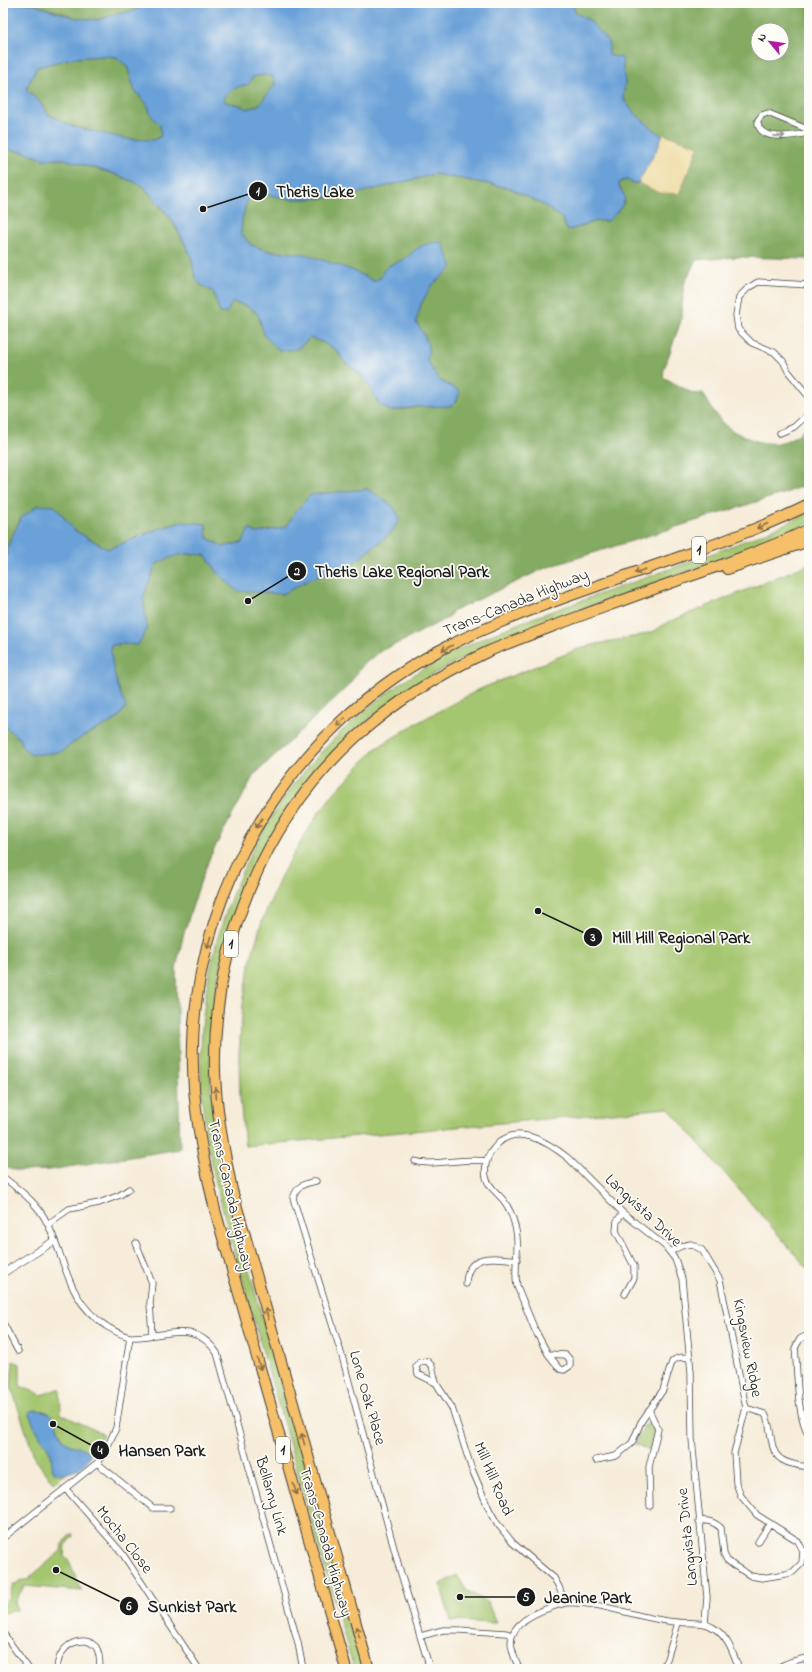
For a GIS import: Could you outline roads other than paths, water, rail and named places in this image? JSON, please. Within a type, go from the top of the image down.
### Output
[{"type":"highway","name":"Trans-Canada Highway","points":[[346,1669],[215,1210],[199,1138],[194,1104],[193,1070],[193,1040],[196,1009],[207,949],[227,886],[240,856],[257,825],[292,774],[337,725],[367,699],[411,668],[448,646],[497,624],[741,534],[798,511],[809,504]]},
{"type":"highway","name":"Trans-Canada Highway","points":[[369,1669],[232,1190],[222,1139],[216,1091],[216,1039],[218,1011],[228,954],[236,927],[254,879],[279,831],[314,782],[331,763],[356,737],[383,714],[435,679],[489,652],[524,637],[764,549],[809,529]]},
{"type":"highway","points":[[678,580],[712,574],[754,561],[809,541]]},
{"type":"highway","points":[[334,1627],[341,1669]]},
{"type":"street","points":[[768,113],[809,131],[797,134],[772,136],[761,130],[758,120],[762,115],[768,113]]},
{"type":"street","points":[[809,285],[758,282],[748,288],[739,298],[736,314],[738,329],[752,343],[774,352],[809,397]]},
{"type":"street","points":[[780,433],[794,426],[809,413]]},
{"type":"street","name":"Langvista Drive","points":[[487,1161],[491,1151],[503,1139],[515,1135],[535,1137],[568,1158],[623,1213],[658,1240],[670,1252],[677,1264],[682,1278],[690,1358],[692,1439],[699,1521],[708,1597],[705,1624]]},
{"type":"street","points":[[415,1161],[423,1164],[473,1159],[487,1161],[486,1176],[488,1182],[503,1200],[515,1225],[518,1238],[516,1279],[519,1293],[535,1330],[548,1354]]},
{"type":"street","points":[[3,1176],[34,1203],[48,1224],[70,1284],[84,1306],[104,1325],[118,1333],[130,1337],[152,1335],[150,1303],[152,1283],[136,1242]]},
{"type":"street","name":"Lone Oak Place","points":[[316,1181],[305,1183],[297,1189],[293,1198],[342,1356],[399,1567],[430,1669]]},
{"type":"street","points":[[48,1224],[69,1209],[99,1203],[120,1195],[129,1189]]},
{"type":"street","points":[[623,1213],[617,1221],[616,1231],[634,1266],[634,1278],[625,1294]]},
{"type":"street","points":[[3,1273],[54,1241]]},
{"type":"street","name":"Kingsview Ridge","points":[[670,1252],[681,1246],[691,1244],[702,1250],[720,1280],[746,1408],[734,1453],[736,1483],[750,1508],[770,1524],[798,1541],[801,1546],[803,1556],[802,1563],[792,1572],[762,1578],[751,1576],[733,1565],[724,1554],[721,1528],[713,1522],[699,1521]]},
{"type":"street","points":[[466,1284],[468,1271],[478,1260],[492,1257],[517,1260]]},
{"type":"street","points":[[3,1323],[18,1351]]},
{"type":"street","name":"Bellamy Link","points":[[152,1335],[185,1332],[202,1336],[212,1345],[217,1353],[298,1643],[303,1669]]},
{"type":"street","points":[[809,1334],[800,1339],[795,1348],[801,1409],[805,1429],[809,1436]]},
{"type":"street","points":[[3,1538],[97,1463],[106,1450],[116,1428],[130,1337]]},
{"type":"street","points":[[596,1460],[616,1456],[632,1443],[641,1422],[663,1390],[672,1362],[675,1358],[690,1358]]},
{"type":"street","name":"Mill Hill Road","points":[[436,1383],[452,1408],[471,1467],[496,1523],[512,1543],[554,1578],[559,1586],[565,1603]]},
{"type":"street","points":[[746,1408],[766,1414],[776,1456],[784,1463],[809,1466]]},
{"type":"street","points":[[649,1410],[658,1429],[649,1466],[650,1506]]},
{"type":"street","points":[[97,1463],[153,1508],[170,1508]]},
{"type":"street","name":"Mocha Close","points":[[66,1489],[122,1553],[197,1666]]},
{"type":"street","points":[[758,1542],[770,1524]]},
{"type":"street","points":[[520,1669],[512,1647],[512,1635],[523,1622],[552,1606],[580,1602],[594,1604],[640,1617],[678,1623],[705,1624],[715,1629],[725,1638],[739,1669]]},
{"type":"street","points":[[662,1669],[667,1659],[678,1623]]},
{"type":"street","points":[[421,1636],[443,1630],[506,1633],[512,1635]]},
{"type":"street","points":[[3,1633],[29,1669]]},
{"type":"street","points":[[57,1669],[61,1653],[77,1640],[88,1641],[95,1647],[99,1658],[100,1669]]},
{"type":"street","points":[[776,1669],[786,1662],[809,1658]]},
{"type":"street","points":[[191,1669],[197,1666]]},
{"type":"water","points":[[8,3],[31,4],[76,18],[98,20],[133,11],[148,3],[571,3],[576,13],[589,20],[609,42],[609,55],[622,58],[625,83],[623,98],[636,114],[662,136],[658,147],[638,183],[633,183],[627,180],[620,182],[619,186],[625,197],[614,216],[608,221],[591,222],[567,230],[562,218],[545,206],[510,188],[435,174],[347,196],[291,199],[258,193],[248,197],[242,219],[241,233],[251,245],[269,251],[305,254],[352,270],[374,281],[381,277],[386,268],[404,259],[421,246],[435,242],[442,242],[453,267],[432,285],[421,304],[416,322],[428,344],[427,360],[439,380],[460,391],[457,400],[452,406],[413,407],[391,411],[379,404],[363,376],[344,362],[337,351],[322,342],[310,338],[297,349],[280,351],[264,335],[258,314],[247,306],[233,302],[226,313],[220,313],[213,292],[201,285],[196,279],[190,254],[171,218],[142,185],[114,174],[64,159],[43,159],[24,152],[8,150],[3,154],[3,8]],"holes":[[[104,56],[116,57],[127,66],[135,91],[147,104],[152,117],[160,125],[161,136],[154,140],[127,139],[71,126],[48,114],[39,101],[26,89],[37,67],[73,58]],[[262,75],[273,76],[275,85],[259,105],[247,109],[239,105],[225,102],[223,97],[234,88],[248,85],[253,77]]]},
{"type":"water","points":[[367,489],[393,506],[400,518],[392,532],[348,567],[310,579],[283,594],[237,591],[219,574],[205,555],[179,555],[156,564],[143,598],[147,629],[138,645],[111,645],[115,677],[126,707],[117,719],[82,737],[60,752],[31,755],[21,746],[21,739],[3,726],[3,558],[6,556],[8,545],[21,518],[38,505],[55,506],[74,530],[108,549],[158,529],[182,522],[206,524],[207,538],[223,547],[243,542],[249,529],[257,533],[286,527],[295,512],[310,495]]},
{"type":"water","points":[[30,1411],[44,1411],[54,1418],[60,1434],[67,1443],[89,1451],[91,1454],[85,1464],[72,1472],[55,1473],[53,1471],[50,1452],[37,1432],[30,1416]]},
{"type":"place","name":"Thetis Lake","points":[[203,209]]},
{"type":"place","name":"Thetis Lake Regional Park","points":[[248,601]]},
{"type":"place","name":"Mill Hill Regional Park","points":[[538,911]]},
{"type":"place","name":"Hansen Park","points":[[53,1424]]},
{"type":"place","name":"Sunkist Park","points":[[56,1570]]},
{"type":"place","name":"Jeanine Park","points":[[460,1597]]}]
